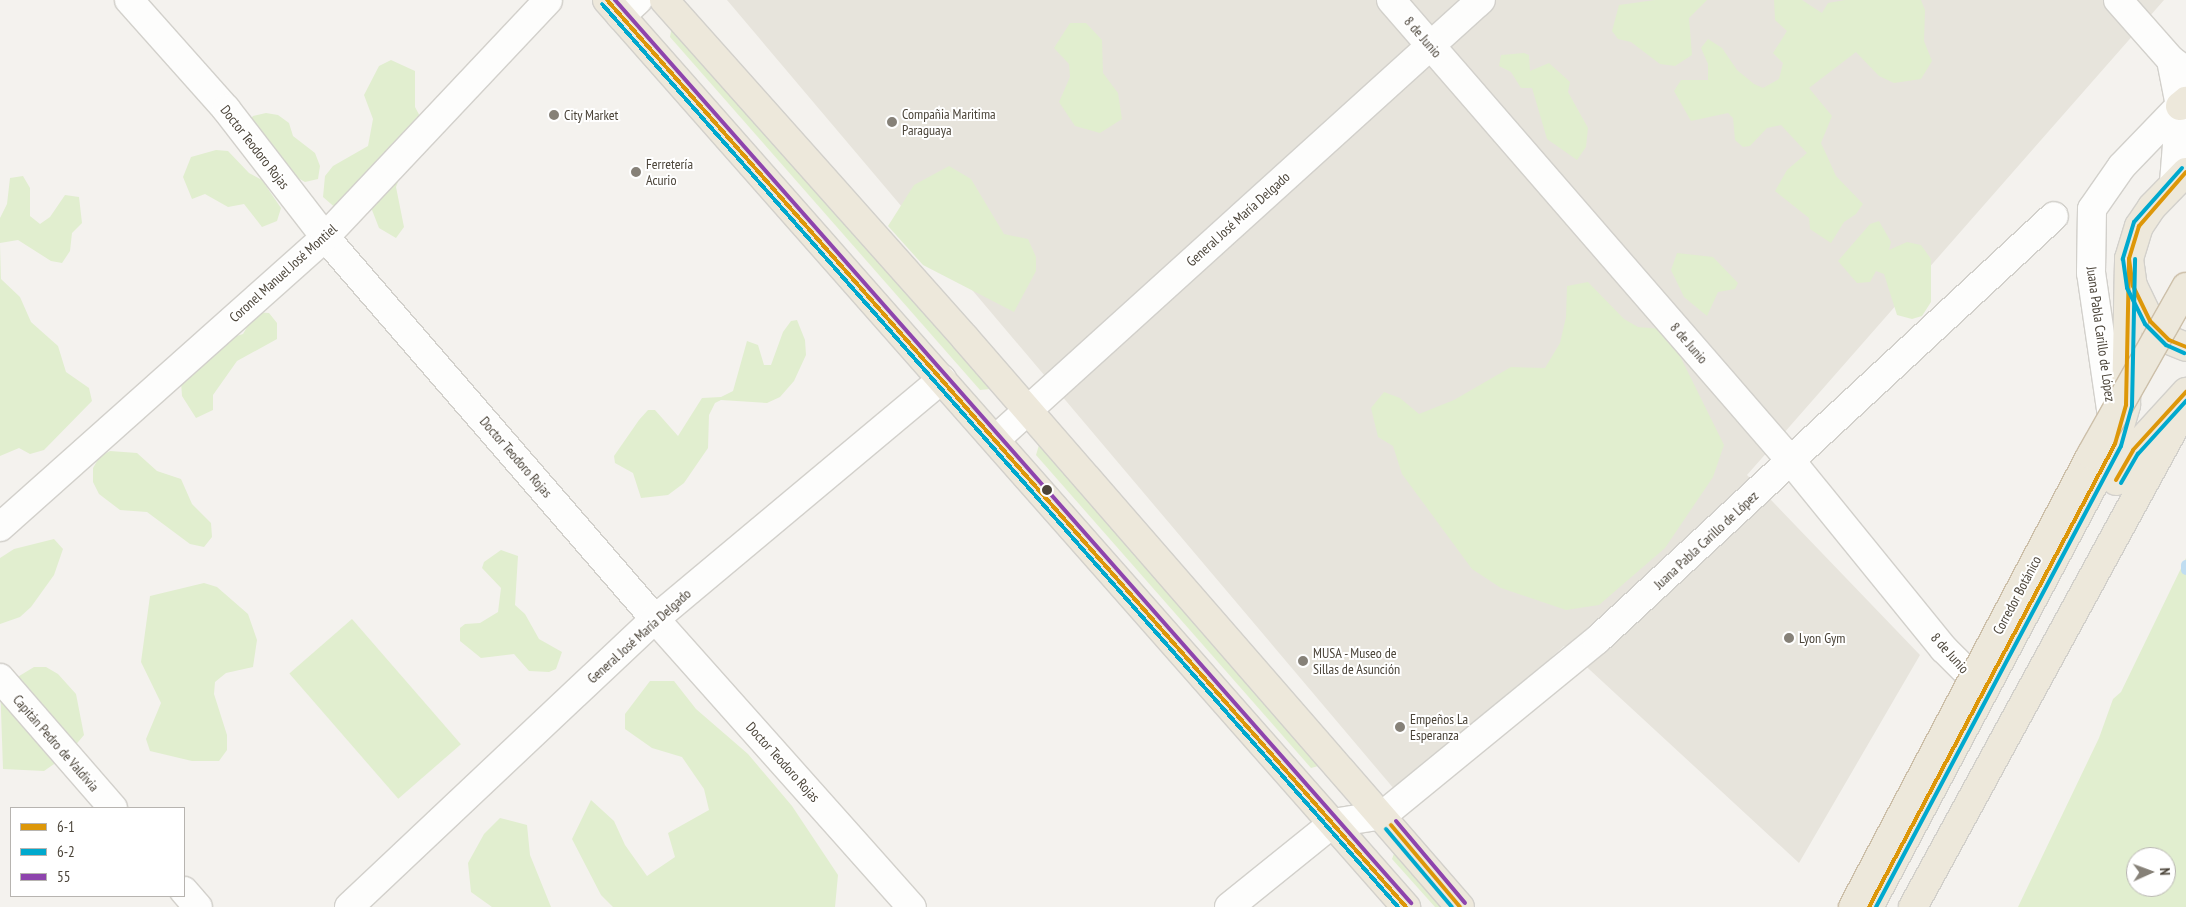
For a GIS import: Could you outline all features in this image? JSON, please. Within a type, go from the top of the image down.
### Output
[{"type":"highway","points":[[664,0],[1028,409],[1383,815],[1460,907]]},
{"type":"highway","points":[[622,5],[942,379],[1406,907]]},
{"type":"highway","points":[[1869,907],[2115,444],[2126,405],[2129,259],[2139,226],[2180,177]]},
{"type":"highway","points":[[2129,259],[2134,286],[2150,321],[2169,340],[2186,347]]},
{"type":"highway","name":"Corredor Botánico","points":[[1853,907],[2091,455],[2186,287]]},
{"type":"highway","points":[[1886,907],[2133,450],[2186,392]]},
{"type":"highway","points":[[1913,907],[2186,407]]},
{"type":"street","name":"Doctor Teodoro Rojas","points":[[129,0],[226,109],[325,237],[656,619],[912,907]]},
{"type":"street","name":"Coronel Manuel José Montiel","points":[[0,527],[325,237],[548,0]]},
{"type":"street","name":"8 de Junio","points":[[1391,0],[1791,461],[1944,649],[1984,689]]},
{"type":"street","name":"General José María Delgado","points":[[996,439],[1481,0]]},
{"type":"street","points":[[2118,0],[2178,65],[2183,104],[2180,177]]},
{"type":"street","name":"Juana Pabla Carillo de López","points":[[2115,444],[2105,350],[2091,273],[2092,209],[2122,166],[2183,104]]},
{"type":"street","name":"Juana Pabla Carillo de López","points":[[1383,815],[1597,640],[2054,216]]},
{"type":"street","name":"General José María Delgado","points":[[349,907],[656,619],[942,379]]},
{"type":"street","name":"Capitán Pedro de Valdivia","points":[[0,678],[111,807]]},
{"type":"street","points":[[1229,907],[1333,823],[1383,815]]},
{"type":"street","points":[[185,892],[198,907]]},
{"type":"shaded area","points":[[727,0],[2164,0],[1747,475],[1920,655],[1799,863],[1564,646],[1400,796]]},
{"type":"green space","points":[[1655,0],[1707,0],[1689,18],[1692,55],[1675,66],[1660,64],[1631,42],[1618,39],[1612,31],[1619,5]]},
{"type":"green space","points":[[1774,0],[1802,0],[1822,13],[1828,3],[1845,0],[1921,0],[1925,10],[1924,41],[1932,61],[1921,79],[1894,83],[1879,76],[1856,52],[1809,88],[1832,116],[1821,143],[1836,176],[1863,204],[1856,214],[1844,222],[1831,243],[1810,229],[1809,218],[1775,191],[1787,170],[1807,153],[1781,125],[1767,128],[1750,146],[1743,147],[1735,140],[1733,118],[1728,113],[1691,121],[1674,91],[1681,80],[1708,80],[1708,64],[1701,48],[1708,39],[1722,48],[1737,70],[1754,84],[1763,88],[1779,79],[1783,63],[1773,53],[1787,31],[1775,20]]},
{"type":"green space","points":[[1070,23],[1086,23],[1102,40],[1103,73],[1118,93],[1122,119],[1100,133],[1075,126],[1059,102],[1070,77],[1069,64],[1054,48]]},
{"type":"green space","points":[[672,26],[991,385],[990,389],[980,390],[670,37]]},
{"type":"green space","points":[[1524,53],[1529,55],[1530,71],[1549,63],[1570,82],[1568,92],[1588,128],[1586,147],[1577,160],[1547,139],[1532,88],[1521,88],[1511,72],[1499,66],[1501,55]]},
{"type":"green space","points":[[391,60],[415,71],[415,107],[422,120],[396,187],[404,227],[396,238],[379,228],[372,210],[338,210],[323,197],[325,176],[333,166],[368,146],[373,119],[364,95],[379,66]]},
{"type":"green space","points":[[266,113],[278,115],[289,123],[293,136],[315,153],[320,166],[318,179],[305,182],[287,172],[245,126],[253,116]]},
{"type":"green space","points":[[216,150],[228,151],[249,173],[262,180],[281,208],[277,221],[262,227],[244,204],[228,207],[205,194],[192,199],[183,177],[191,157]]},
{"type":"green space","points":[[949,166],[971,179],[1004,234],[1028,239],[1036,257],[1036,271],[1014,312],[923,265],[888,226],[914,185]]},
{"type":"green space","points":[[23,176],[30,188],[30,216],[40,224],[50,217],[65,195],[79,197],[82,223],[72,233],[70,251],[62,263],[51,261],[18,240],[0,243],[0,218],[7,204],[10,178]]},
{"type":"green space","points":[[1879,221],[1891,242],[1889,250],[1907,242],[1921,245],[1931,259],[1931,302],[1922,316],[1912,319],[1897,315],[1884,274],[1876,271],[1870,282],[1857,283],[1838,261],[1870,224]]},
{"type":"green space","points":[[0,244],[1,279],[20,297],[31,322],[58,346],[66,372],[89,388],[92,401],[44,450],[30,454],[19,448],[0,456]]},
{"type":"green space","points":[[1677,253],[1713,257],[1738,283],[1735,289],[1718,292],[1707,316],[1684,297],[1671,270]]},
{"type":"green space","points":[[1588,282],[1624,319],[1638,327],[1662,329],[1677,350],[1724,445],[1713,477],[1665,548],[1599,605],[1566,610],[1501,588],[1472,569],[1402,474],[1393,446],[1378,437],[1371,408],[1384,392],[1400,398],[1419,414],[1454,400],[1511,367],[1545,368],[1560,343],[1566,317],[1567,286]]},
{"type":"green space","points":[[256,312],[269,313],[277,323],[277,339],[237,361],[213,395],[213,410],[196,418],[182,396],[181,382],[217,342],[243,334]]},
{"type":"green space","points":[[797,320],[805,340],[806,355],[794,381],[780,397],[767,403],[721,400],[715,403],[709,415],[708,448],[684,483],[668,495],[641,498],[633,473],[615,463],[614,456],[639,420],[648,410],[655,410],[678,436],[702,398],[721,397],[733,391],[747,341],[758,345],[764,365],[771,365],[783,332],[791,321]]},
{"type":"green space","points":[[1039,445],[1043,445],[1322,765],[1311,768],[1036,455]]},
{"type":"green space","points":[[110,451],[137,453],[157,471],[181,479],[192,504],[211,523],[212,537],[204,547],[190,544],[147,512],[120,510],[99,494],[93,482],[93,468],[100,456]]},
{"type":"green space","points":[[54,539],[63,549],[54,575],[31,607],[20,617],[0,624],[0,558],[14,549]]},
{"type":"green space","points":[[501,550],[518,556],[515,605],[525,614],[539,639],[562,652],[556,669],[549,672],[529,671],[514,654],[481,658],[460,641],[460,628],[465,624],[480,623],[498,612],[501,588],[482,568],[484,562]]},
{"type":"green space","points":[[2186,558],[2186,907],[2018,907],[2099,738],[2113,699],[2121,692]]},
{"type":"green space","points":[[204,583],[217,587],[248,614],[257,640],[253,667],[226,673],[215,682],[214,694],[227,735],[227,750],[219,761],[192,761],[150,751],[146,739],[161,703],[141,662],[150,596]]},
{"type":"green space","points":[[352,619],[461,744],[398,799],[289,673]]},
{"type":"green space","points":[[34,667],[46,667],[58,674],[76,694],[84,735],[67,755],[44,771],[3,769],[0,681],[11,681]]},
{"type":"green space","points":[[650,681],[674,681],[696,709],[748,754],[792,806],[838,875],[835,907],[613,907],[601,895],[572,839],[591,800],[614,821],[625,845],[647,876],[675,857],[668,833],[709,810],[704,789],[682,757],[652,748],[625,729],[625,714]]},
{"type":"green space","points":[[500,818],[527,825],[530,855],[551,907],[492,907],[471,892],[468,863],[484,834]]},
{"type":"green space","points":[[1396,848],[1453,907],[1435,907],[1392,859]]},
{"type":"waterway","points":[[2186,565],[2186,570]]},
{"type":"transit line","name":"6-1","points":[[607,0],[1406,907]]},
{"type":"transit line","name":"55","points":[[615,0],[1411,903]]},
{"type":"transit line","name":"6-2","points":[[602,4],[1398,907]]},
{"type":"transit line","name":"6-2","points":[[2182,168],[2134,222],[2123,259],[2127,288],[2145,324],[2166,345],[2184,353]]},
{"type":"transit line","name":"6-1","points":[[2186,172],[2139,226],[2129,259],[2133,286],[2150,321],[2169,340],[2186,347]]},
{"type":"transit line","name":"6-1","points":[[1869,907],[2115,444],[2126,405],[2129,259]]},
{"type":"transit line","name":"6-2","points":[[1876,907],[2121,446],[2132,406],[2135,259]]},
{"type":"transit line","name":"6-1","points":[[2116,480],[2133,450],[2186,392]]},
{"type":"transit line","name":"6-2","points":[[2121,483],[2138,454],[2186,401]]},
{"type":"transit line","name":"55","points":[[1396,821],[1465,903]]},
{"type":"transit line","name":"6-1","points":[[1391,825],[1460,907]]},
{"type":"transit line","name":"6-2","points":[[1386,829],[1452,907]]},
{"type":"place","name":"City Market","points":[[554,115]]},
{"type":"place","name":"Compañia Maritima Paraguaya","points":[[892,122]]},
{"type":"place","name":"Ferretería Acurio","points":[[636,172]]},
{"type":"place","name":"Lyon Gym","points":[[1789,638]]},
{"type":"place","name":"MUSA - Museo de Sillas de Asunción","points":[[1303,661]]},
{"type":"place","name":"Empeños La Esperanza","points":[[1400,727]]}]
